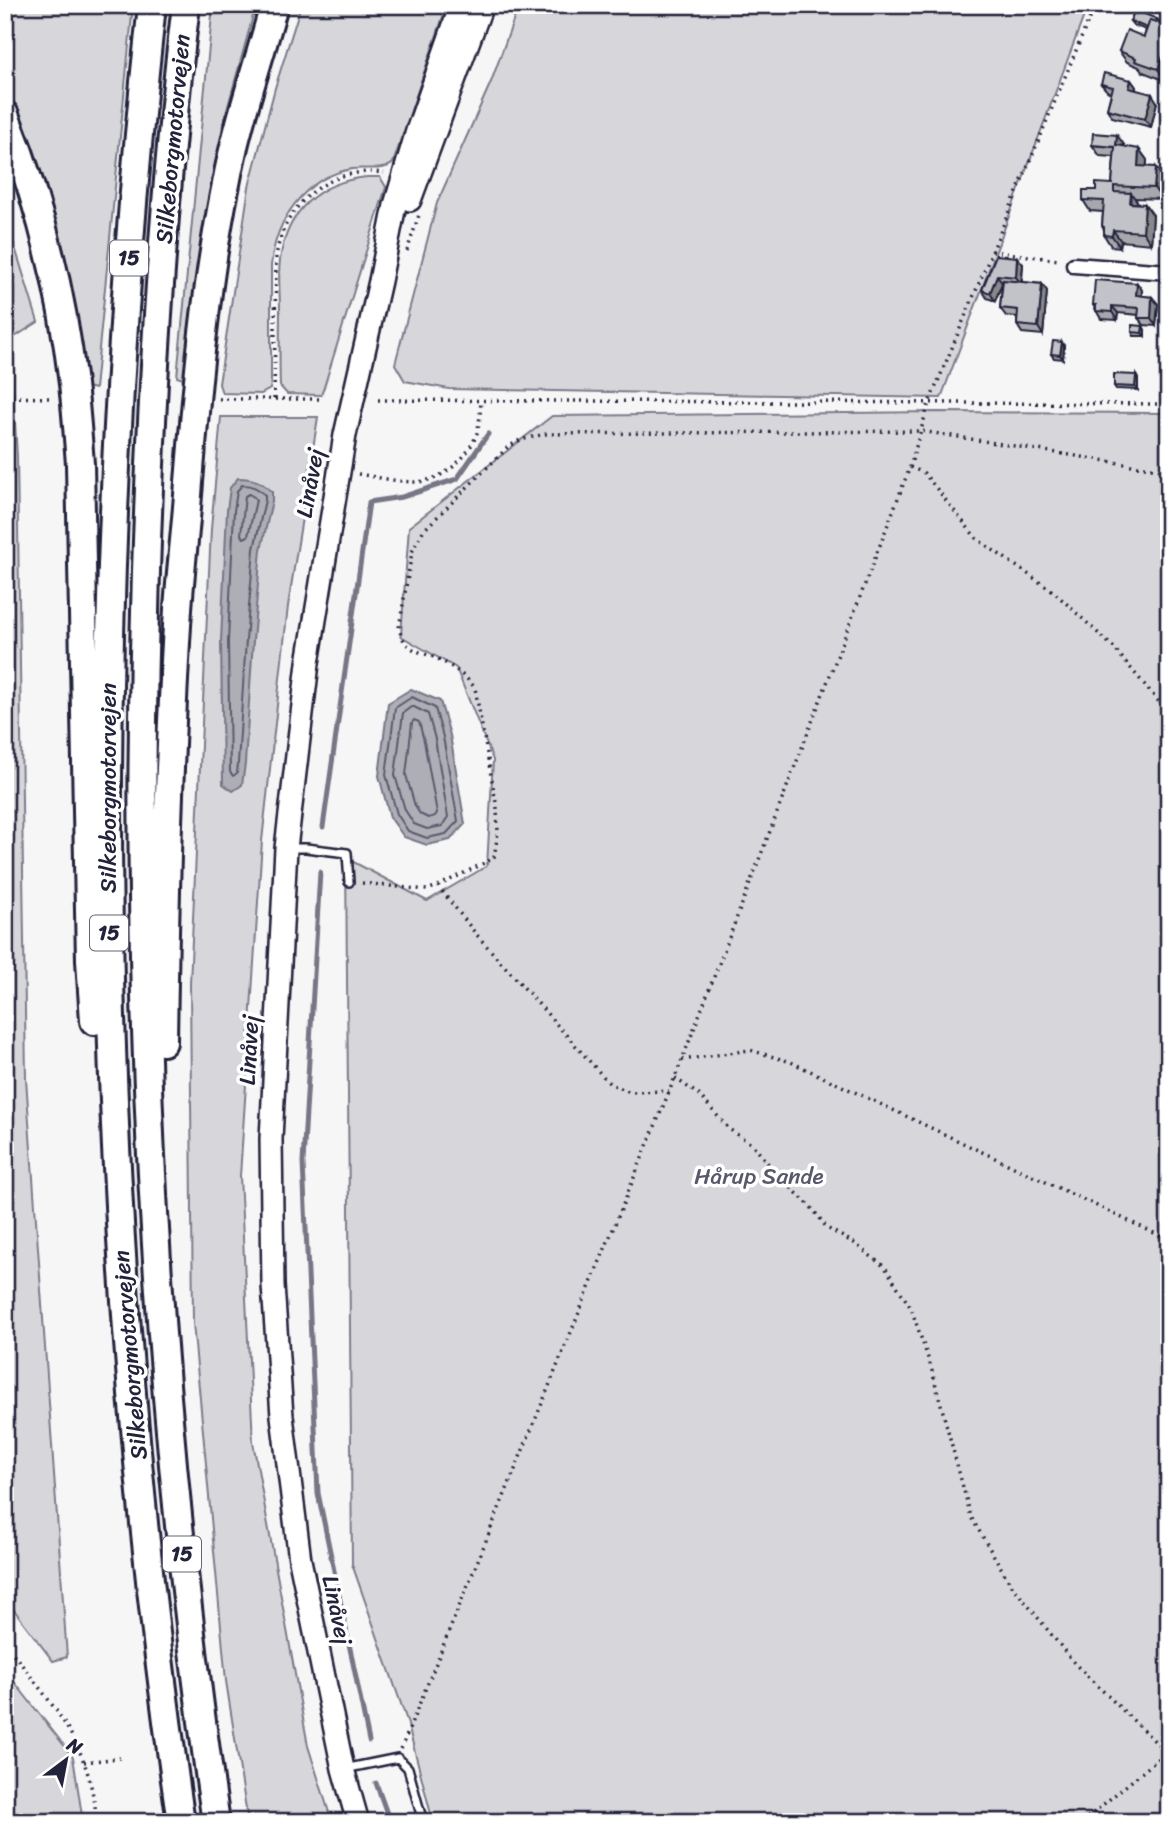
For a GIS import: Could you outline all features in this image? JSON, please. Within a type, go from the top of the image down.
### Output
[{"type":"highway","name":"Silkeborgmotorvejen","points":[[152,5],[135,174],[113,512],[107,880],[112,1070],[129,1353],[149,1568],[181,1822]]},
{"type":"highway","name":"Silkeborgmotorvejen","points":[[186,5],[156,346],[142,692],[142,877],[147,1069],[158,1285],[183,1567],[216,1822]]},
{"type":"highway","points":[[158,1285],[167,853],[178,607],[192,443],[205,321],[226,183],[239,125],[274,5]]},
{"type":"highway","points":[[5,114],[40,213],[60,303],[73,382],[80,464],[91,972],[97,1072],[129,1353]]},
{"type":"main road","name":"Linåvej","points":[[358,1822],[343,1769],[300,1560],[282,1416],[273,1285],[271,1139],[286,848],[308,663],[345,435],[395,205],[417,131],[461,5]]},
{"type":"main road","name":"Linåvej","points":[[380,281],[482,5]]},
{"type":"street","points":[[1074,265],[1169,272]]},
{"type":"lane","points":[[286,848],[347,853],[349,882]]},
{"type":"lane","points":[[343,1769],[398,1758],[408,1768],[423,1822]]},
{"type":"path","points":[[398,1758],[675,1078],[910,467],[929,403],[1095,5]]},
{"type":"path","points":[[274,399],[276,258],[288,219],[315,189],[332,180],[362,172],[389,174]]},
{"type":"path","points":[[407,253],[420,213]]},
{"type":"path","points":[[992,251],[1064,261],[1074,265]]},
{"type":"path","points":[[5,397],[53,398]]},
{"type":"path","points":[[216,398],[324,399]]},
{"type":"path","points":[[378,400],[1169,404]]},
{"type":"path","points":[[356,473],[414,482],[446,472],[459,462],[473,442],[479,426],[481,401]]},
{"type":"path","points":[[349,882],[427,890],[494,858],[498,832],[497,808],[475,688],[466,677],[440,660],[413,650],[402,638],[399,628],[412,552],[424,531],[508,447],[520,440],[545,433],[921,430],[1169,471]]},
{"type":"path","points":[[910,467],[923,473],[977,539],[1054,592],[1113,647],[1169,714]]},
{"type":"path","points":[[438,886],[476,934],[609,1083],[630,1092],[669,1091]]},
{"type":"path","points":[[682,1060],[750,1050],[791,1062],[1169,1240]]},
{"type":"path","points":[[675,1078],[699,1095],[729,1129],[753,1145],[827,1228],[854,1243],[885,1267],[911,1308],[931,1367],[971,1517],[1010,1583],[1075,1664],[1168,1752],[1082,1822]]},
{"type":"path","points":[[5,1643],[76,1743],[90,1782],[97,1822]]},
{"type":"path","points":[[84,1762],[120,1758]]},
{"type":"green space","points":[[5,5],[133,5],[95,389],[82,386],[61,240],[5,87]]},
{"type":"green space","points":[[213,5],[256,5],[223,124],[186,380],[177,377]]},
{"type":"green space","points":[[301,5],[447,5],[393,163],[379,168],[352,169],[320,181],[306,191],[295,204],[279,233],[271,266],[270,389],[261,394],[222,393],[219,384],[249,187],[275,88]]},
{"type":"green space","points":[[519,5],[1088,5],[941,398],[449,389],[405,381],[395,364],[437,203],[491,82]]},
{"type":"green space","points":[[367,177],[380,177],[386,187],[324,387],[321,395],[287,394],[280,386],[279,272],[284,243],[290,227],[308,202],[334,185]]},
{"type":"green space","points":[[5,215],[38,322],[10,340],[17,456],[26,1079],[67,1657],[53,1661],[5,1598]]},
{"type":"green space","name":"Hårup Sande","points":[[936,412],[1169,413],[1169,1822],[433,1822],[407,1721],[352,1564],[346,858],[427,901],[487,866],[493,760],[456,668],[401,636],[409,527],[552,416]]},
{"type":"green space","points":[[221,417],[318,417],[288,606],[262,841],[240,1176],[253,1442],[308,1746],[332,1822],[248,1822],[226,1681],[193,1323],[190,983],[211,529]]},
{"type":"green space","points":[[5,1670],[73,1757],[83,1822],[5,1822]]},
{"type":"water","points":[[238,478],[264,485],[272,492],[272,501],[261,550],[245,764],[242,785],[233,791],[223,784],[221,641],[227,510],[230,488]]},
{"type":"water","points":[[411,689],[440,701],[450,735],[465,824],[450,840],[427,845],[404,837],[390,817],[379,776],[388,703]]},
{"type":"building","points":[[1135,10],[1157,19],[1156,22],[1150,20],[1147,28],[1130,21]]},
{"type":"building","points":[[1150,20],[1169,27],[1169,50],[1166,49],[1158,69],[1135,61],[1136,58],[1119,51],[1127,30],[1144,37]]},
{"type":"building","points":[[1104,73],[1131,80],[1129,88],[1152,94],[1145,119],[1107,109],[1113,87],[1101,84]]},
{"type":"building","points":[[1093,133],[1117,135],[1116,145],[1139,149],[1138,166],[1156,167],[1154,188],[1114,186],[1114,192],[1131,193],[1130,203],[1145,204],[1143,232],[1113,230],[1112,236],[1104,235],[1104,201],[1083,200],[1083,190],[1096,190],[1096,183],[1112,184],[1115,147],[1092,145]]},
{"type":"building","points":[[996,255],[1017,257],[1016,277],[997,275],[990,293],[982,290]]},
{"type":"building","points":[[1003,280],[1042,284],[1038,327],[1017,325],[1018,310],[1000,308]]},
{"type":"building","points":[[1095,280],[1137,283],[1136,295],[1152,297],[1151,318],[1138,318],[1139,308],[1112,306],[1112,312],[1096,311],[1096,305],[1093,305]]},
{"type":"building","points":[[1132,325],[1143,326],[1142,333],[1132,332]]},
{"type":"building","points":[[1053,341],[1062,342],[1060,355],[1051,354]]},
{"type":"building","points":[[1114,374],[1136,375],[1135,387],[1114,386]]},
{"type":"waterway","points":[[323,827],[369,502],[402,497],[457,479],[488,434]]},
{"type":"waterway","points":[[320,872],[303,1163],[318,1493],[369,1741]]},
{"type":"waterway","points":[[376,1783],[390,1822]]}]
